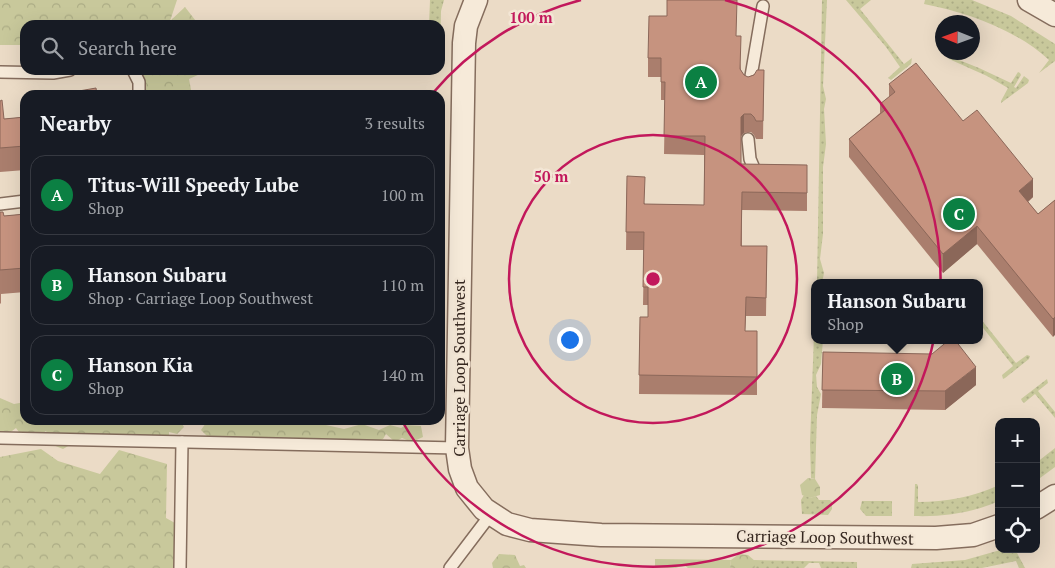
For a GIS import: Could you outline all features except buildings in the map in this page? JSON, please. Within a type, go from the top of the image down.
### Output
[{"type":"street","name":"Carriage Loop Southwest","points":[[476,0],[466,26],[464,43],[457,448],[460,469],[467,488],[484,509],[507,524],[530,530],[601,535],[936,538],[972,535],[995,527]]},
{"type":"street","points":[[1029,0],[1055,15]]},
{"type":"street","points":[[1040,505],[1055,496]]},
{"type":"lane","points":[[749,88],[763,6]]},
{"type":"lane","points":[[0,72],[20,72]]},
{"type":"lane","points":[[136,75],[139,82],[139,90]]},
{"type":"lane","points":[[748,139],[750,159],[753,166]]},
{"type":"lane","points":[[0,204],[20,202]]},
{"type":"lane","points":[[0,438],[457,448]]},
{"type":"lane","points":[[180,568],[182,442]]},
{"type":"lane","points":[[451,567],[491,514]]},
{"type":"green space","points":[[0,0],[177,0],[170,20],[20,20],[20,45],[0,45]]},
{"type":"green space","points":[[430,0],[444,0],[441,20],[429,20]]},
{"type":"green space","points":[[822,0],[827,0],[823,86],[826,99],[824,109],[826,144],[823,167],[823,234],[820,259],[824,273],[823,279],[817,279]]},
{"type":"green space","points":[[846,0],[871,0],[860,9],[904,64],[912,58],[911,64],[891,80],[888,78],[900,67],[886,47]]},
{"type":"green space","points":[[925,0],[972,0],[1011,16],[1055,44],[1055,61],[1039,73],[1049,60],[1022,40],[980,20],[980,15],[967,15],[924,4]]},
{"type":"green space","points":[[185,7],[195,20],[171,20]]},
{"type":"green space","points":[[951,60],[959,60],[1011,83],[1018,72],[1021,75],[1014,87],[1016,88],[1024,76],[1029,80],[1028,83],[1001,103],[1008,88]]},
{"type":"green space","points":[[137,75],[198,75],[189,79],[191,90],[144,90],[135,84]]},
{"type":"green space","points":[[983,322],[1016,363],[1027,355],[1030,356],[1029,359],[1003,379],[1002,375],[1013,366],[983,328]]},
{"type":"green space","points":[[814,344],[823,344],[821,364],[816,375],[817,387],[821,394],[817,415],[815,479],[811,478],[810,443]]},
{"type":"green space","points":[[1047,379],[1048,383],[1038,391],[1055,412],[1055,418],[1035,394],[1024,403],[1021,399]]},
{"type":"green space","points":[[0,398],[14,404],[20,403],[20,425],[183,425],[184,427],[177,434],[169,432],[169,437],[92,446],[77,441],[63,449],[53,445],[46,431],[31,441],[21,435],[16,428],[8,434],[0,434]]},
{"type":"green space","points":[[204,425],[326,425],[344,429],[365,425],[379,430],[390,425],[401,428],[406,425],[421,426],[423,437],[412,442],[402,438],[395,442],[386,434],[383,439],[370,444],[264,437],[256,441],[211,440],[201,430]]},
{"type":"green space","points":[[1055,448],[1055,467],[1040,478],[1040,460]]},
{"type":"green space","points":[[41,449],[58,461],[100,474],[119,450],[167,464],[166,518],[175,523],[175,554],[182,568],[0,568],[0,457]]},
{"type":"green space","points":[[808,478],[815,479],[820,487],[820,495],[810,498],[802,495],[800,485]]},
{"type":"green space","points":[[915,484],[918,486],[918,502],[959,498],[995,487],[995,503],[978,509],[936,516],[914,516]]},
{"type":"green space","points":[[804,495],[810,498],[816,496],[819,500],[830,500],[832,502],[832,509],[828,515],[802,514],[801,500]]},
{"type":"green space","points":[[862,501],[892,501],[892,516],[866,516],[860,509]]},
{"type":"green space","points":[[995,552],[1017,553],[1025,568],[1019,568],[1016,561],[982,568],[911,568],[912,564],[965,560]]},
{"type":"green space","points":[[499,554],[515,555],[520,566],[524,565],[526,568],[493,568],[492,563]]},
{"type":"green space","points":[[739,554],[748,555],[755,561],[755,568],[730,568],[731,560]]},
{"type":"green space","points":[[655,559],[731,560],[730,568],[688,568],[684,565],[676,568],[655,568]]},
{"type":"green space","points":[[754,560],[857,562],[857,568],[821,568],[819,563],[809,563],[804,568],[755,568]]},
{"type":"place","name":"Titus-Will Speedy Lube","points":[[701,82]]},
{"type":"place","name":"Hanson Kia","points":[[959,214]]},
{"type":"place","name":"Hanson Subaru","points":[[897,379]]}]
